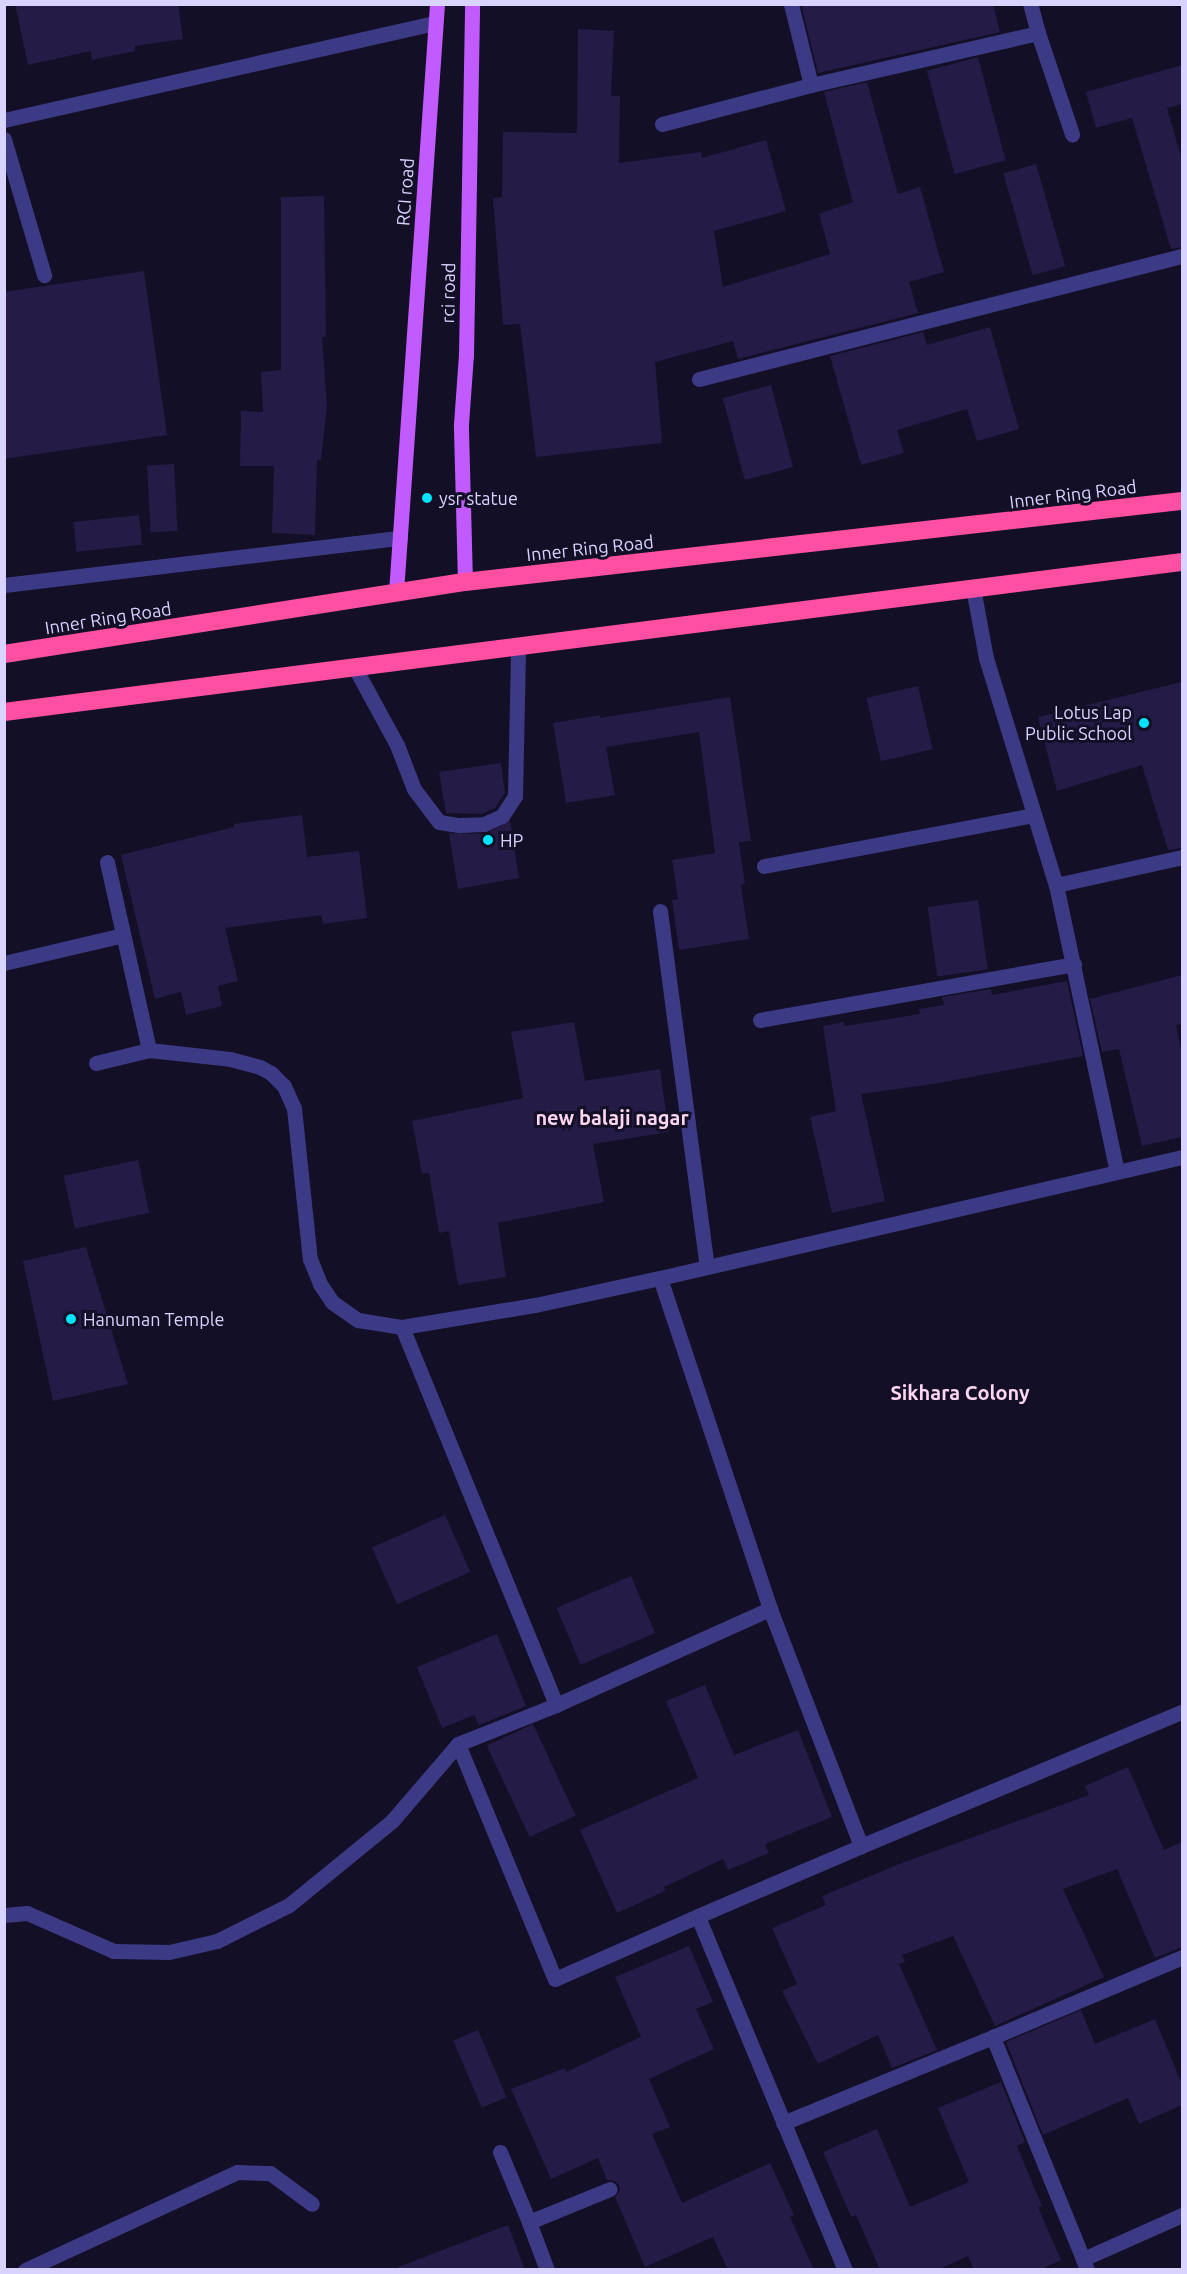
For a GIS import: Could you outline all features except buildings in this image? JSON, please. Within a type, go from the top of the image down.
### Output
[{"type":"highway","name":"Inner Ring Road","points":[[4,654],[465,582],[951,530],[1182,501]]},
{"type":"highway","points":[[4,712],[1182,562]]},
{"type":"main road","name":"RCI road","points":[[400,538],[437,4]]},
{"type":"main road","name":"rci road","points":[[465,582],[461,424],[466,355],[472,4]]},
{"type":"main road","points":[[396,592],[400,538]]},
{"type":"street","points":[[791,4],[812,85]]},
{"type":"street","points":[[1030,4],[1072,134]]},
{"type":"street","points":[[4,120],[435,23]]},
{"type":"street","points":[[662,124],[812,85],[1038,33]]},
{"type":"street","points":[[4,139],[44,275]]},
{"type":"street","points":[[699,379],[1182,256]]},
{"type":"street","points":[[4,585],[400,538]]},
{"type":"street","points":[[973,588],[986,658],[1056,885],[1117,1171]]},
{"type":"street","points":[[355,668],[397,745],[414,789],[439,822],[459,825],[484,824],[502,816],[514,796],[518,647]]},
{"type":"street","points":[[764,866],[1034,815]]},
{"type":"street","points":[[1056,885],[1182,858]]},
{"type":"street","points":[[107,862],[149,1050]]},
{"type":"street","points":[[660,911],[707,1267]]},
{"type":"street","points":[[4,963],[123,936]]},
{"type":"street","points":[[760,1020],[1074,964]]},
{"type":"street","points":[[96,1063],[149,1050],[230,1059],[260,1067],[271,1073],[284,1086],[294,1108],[310,1259],[320,1284],[332,1302],[358,1320],[402,1327],[535,1305],[660,1278],[1182,1157]]},
{"type":"street","points":[[660,1278],[770,1609],[861,1845]]},
{"type":"street","points":[[402,1327],[556,1705]]},
{"type":"street","points":[[4,1915],[27,1914],[114,1951],[170,1952],[217,1941],[289,1905],[384,1828],[458,1744],[556,1705],[770,1609]]},
{"type":"street","points":[[458,1744],[555,1979],[861,1845],[1182,1712]]},
{"type":"street","points":[[698,1916],[844,2270]]},
{"type":"street","points":[[783,2123],[1182,1957]]},
{"type":"street","points":[[993,2037],[1085,2264],[1182,2215]]},
{"type":"street","points":[[500,2152],[547,2270]]},
{"type":"street","points":[[25,2270],[237,2172],[270,2173],[312,2204]]},
{"type":"street","points":[[529,2222],[610,2189]]},
{"type":"place","name":"ysr statue","points":[[427,498]]},
{"type":"place","name":"Lotus Lap Public School","points":[[1144,723]]},
{"type":"place","name":"HP","points":[[488,840]]},
{"type":"place","name":"Hanuman Temple","points":[[71,1319]]},
{"type":"district","name":"new balaji nagar","points":[[612,1117]]},
{"type":"district","name":"Sikhara Colony","points":[[960,1392]]}]
